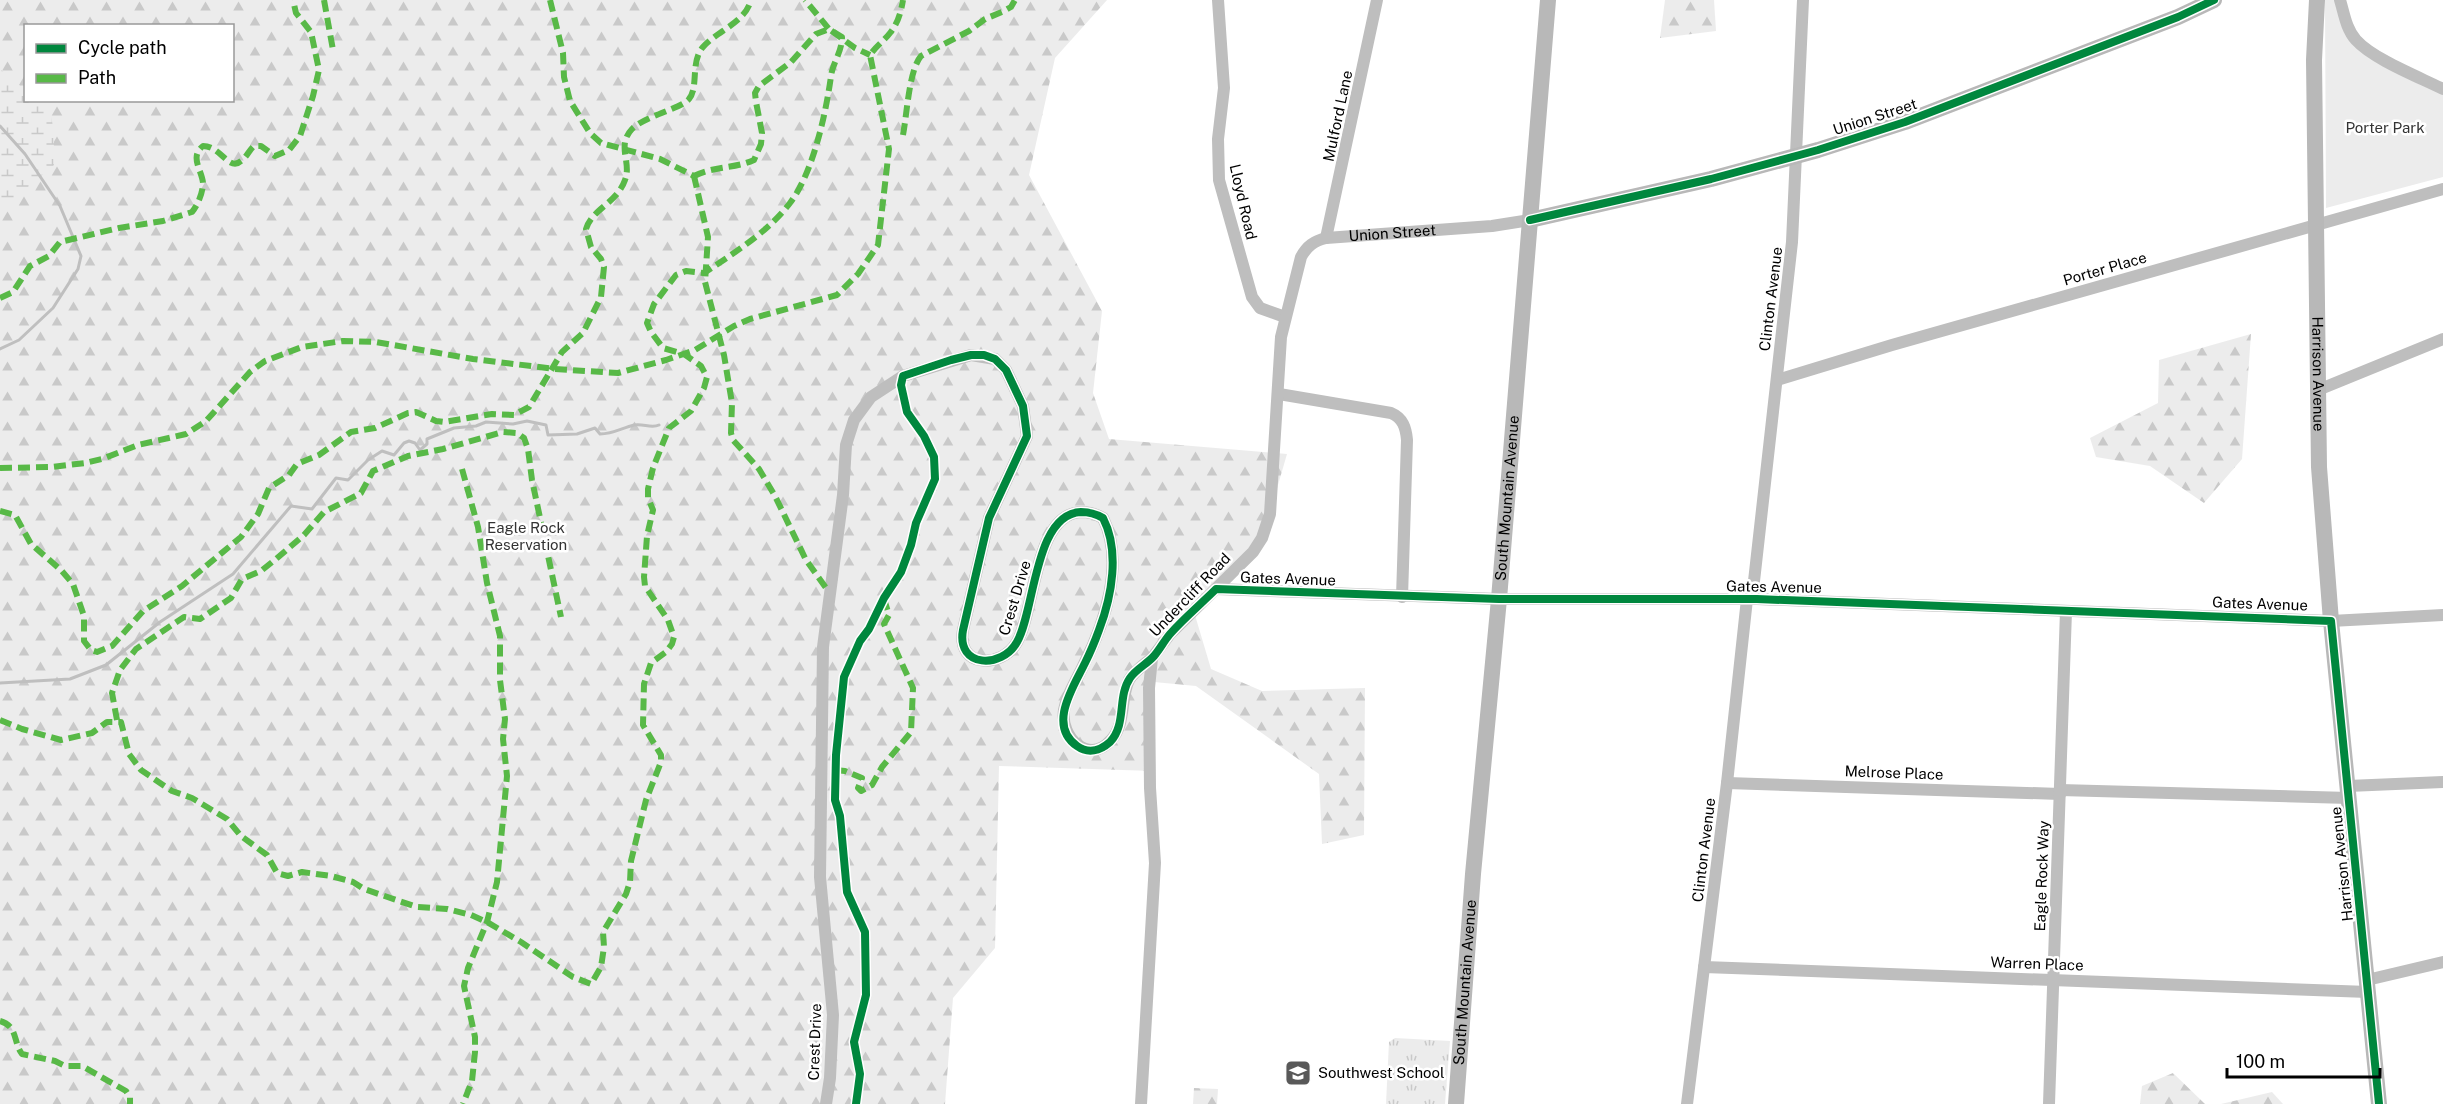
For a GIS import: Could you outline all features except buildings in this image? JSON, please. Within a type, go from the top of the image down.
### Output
[{"type":"street","name":"Lloyd Road","points":[[1218,0],[1224,88],[1218,139],[1220,180],[1252,297],[1260,308],[1285,317]]},
{"type":"street","name":"Mulford Lane","points":[[1326,238],[1377,0]]},
{"type":"street","name":"South Mountain Avenue","points":[[1456,1104],[1473,874],[1499,599],[1548,0]]},
{"type":"street","name":"Clinton Avenue","points":[[1687,1104],[1792,242],[1803,0]]},
{"type":"street","name":"Union Street","points":[[1326,238],[1492,226],[1530,220],[1711,179],[1796,156],[1905,122],[2178,17],[2214,0]]},
{"type":"street","name":"Harrison Avenue","points":[[2317,0],[2314,60],[2319,467],[2331,621],[2379,1104]]},
{"type":"street","points":[[2340,0],[2347,27],[2354,38],[2365,48],[2443,88]]},
{"type":"street","name":"Porter Place","points":[[1777,380],[1892,345],[2443,189]]},
{"type":"street","name":"Undercliff Road","points":[[1140,1104],[1155,863],[1150,788],[1149,688],[1152,658],[1170,634],[1253,552],[1262,538],[1270,514],[1281,337],[1285,317],[1301,257],[1314,241],[1326,238]]},
{"type":"street","points":[[2318,390],[2443,339]]},
{"type":"street","name":"Crest Drive","points":[[826,1104],[830,1078],[833,1015],[820,878],[823,647],[843,495],[846,445],[854,420],[871,397],[903,376],[951,360],[977,355],[995,359],[1006,370],[1023,406],[1027,436],[989,518],[965,621],[961,640],[969,655],[977,660],[996,659],[1005,655],[1016,644],[1042,554],[1051,532],[1068,516],[1078,512],[1090,513],[1103,518],[1110,535],[1113,563],[1100,627],[1071,687],[1064,711],[1064,724],[1076,746],[1088,751],[1100,750],[1111,741],[1119,728],[1124,694],[1130,677],[1152,658]]},
{"type":"street","points":[[1279,394],[1391,412],[1401,420],[1407,440],[1402,597]]},
{"type":"street","name":"Gates Avenue","points":[[1216,589],[1499,599],[1749,599],[2331,621],[2443,615]]},
{"type":"street","name":"Eagle Rock Way","points":[[2049,1104],[2066,611]]},
{"type":"street","name":"Melrose Place","points":[[1727,783],[2060,792],[2348,792],[2443,782]]},
{"type":"street","name":"Warren Place","points":[[1704,967],[2054,980],[2367,986],[2443,962]]},
{"type":"green space","name":"Eagle Rock Reservation","points":[[0,0],[1107,0],[1055,58],[1029,175],[1102,311],[1093,393],[1109,439],[1287,454],[1262,540],[1192,605],[1211,669],[1262,691],[1365,688],[1364,835],[1322,844],[1319,774],[1196,686],[1154,682],[1153,771],[999,766],[995,948],[953,998],[945,1104],[0,1104]]},
{"type":"green space","points":[[1665,0],[1714,0],[1716,31],[1660,38]]},
{"type":"green space","name":"Porter Park","points":[[2325,0],[2337,0],[2365,48],[2443,89],[2443,177],[2326,208]]},
{"type":"green space","points":[[0,69],[24,89],[24,102],[40,102],[50,113],[54,165],[30,185],[19,198],[0,201]]},
{"type":"green space","points":[[2251,334],[2242,459],[2204,503],[2150,466],[2096,457],[2090,438],[2158,403],[2159,360]]},
{"type":"green space","points":[[1395,1038],[1450,1041],[1445,1104],[1386,1104],[1389,1042]]},
{"type":"green space","points":[[2173,1073],[2205,1104],[2140,1104],[2142,1086]]},
{"type":"green space","points":[[1194,1088],[1218,1089],[1217,1104],[1193,1104]]},
{"type":"green space","points":[[2272,1092],[2283,1104],[2221,1104]]},
{"type":"waterway","points":[[0,126],[25,154],[60,206],[81,256],[78,269],[53,308],[19,340],[0,349]]},
{"type":"waterway","points":[[0,683],[70,679],[106,665],[160,622],[233,574],[291,506],[312,509],[336,478],[348,480],[368,460],[382,451],[394,455],[404,443],[409,441],[415,443],[420,450],[427,444],[427,439],[454,428],[476,426],[486,422],[513,424],[527,421],[546,425],[548,435],[577,434],[595,428],[600,434],[605,434],[634,425],[659,425]]},
{"type":"marked path","points":[[0,298],[13,292],[30,266],[49,256],[60,242],[119,228],[163,221],[192,212],[203,187],[197,164],[197,155],[203,146],[215,150],[228,161],[237,164],[254,146],[261,146],[275,156],[289,150],[300,136],[319,70],[311,32],[296,13],[293,0]]},
{"type":"marked path","points":[[324,0],[333,50]]},
{"type":"marked path","points":[[550,0],[563,53],[564,77],[570,101],[590,133],[601,143],[660,159],[694,176]]},
{"type":"marked path","points":[[0,511],[15,515],[31,544],[61,570],[73,584],[84,616],[84,641],[91,650],[97,652],[112,646],[143,611],[182,586],[241,537],[258,514],[269,488],[289,475],[297,464],[319,455],[351,432],[375,428],[408,413],[416,412],[444,422],[492,414],[514,415],[529,407],[562,352],[583,333],[601,297],[604,267],[601,259],[591,247],[586,229],[594,216],[616,195],[625,180],[627,135],[638,124],[679,106],[689,99],[694,88],[695,67],[699,53],[709,41],[743,15],[751,0]]},
{"type":"marked path","points":[[0,720],[61,740],[92,733],[107,722],[121,722],[129,754],[141,770],[172,791],[192,798],[227,819],[241,836],[267,855],[277,873],[288,876],[302,872],[331,876],[353,882],[364,889],[417,907],[447,909],[471,915],[521,942],[573,977],[591,984],[601,967],[604,947],[603,932],[626,894],[630,882],[631,861],[646,800],[661,762],[661,755],[643,725],[644,684],[651,663],[666,652],[674,637],[668,620],[645,586],[647,536],[653,510],[648,498],[648,489],[653,468],[669,428],[691,411],[704,388],[707,377],[701,366],[684,354],[663,348],[647,323],[654,304],[676,275],[686,271],[704,273],[750,241],[781,214],[805,176],[822,125],[832,71],[841,47],[842,37],[829,29],[805,0]]},
{"type":"marked path","points":[[0,468],[52,467],[85,463],[138,445],[186,434],[206,421],[250,372],[265,361],[302,347],[343,341],[376,342],[473,359],[555,369],[618,373],[695,350],[750,319],[837,295],[858,274],[878,245],[889,149],[870,55],[895,25],[903,0]]},
{"type":"marked path","points":[[903,135],[911,82],[921,56],[969,31],[985,19],[1011,7],[1015,0]]},
{"type":"marked path","points":[[694,176],[754,160],[761,144],[762,133],[755,93],[759,86],[791,62],[816,34],[829,29],[855,48],[870,55]]},
{"type":"marked path","points":[[694,176],[708,237],[705,282],[724,355],[732,403],[731,433],[733,440],[759,469],[775,496],[806,560],[829,592]]},
{"type":"marked path","points":[[117,720],[112,693],[120,670],[136,649],[184,617],[200,619],[231,598],[242,579],[261,571],[276,559],[304,535],[324,512],[361,493],[373,471],[408,456],[503,432],[517,433],[524,438],[528,449],[532,480],[561,617]]},
{"type":"marked path","points":[[462,469],[478,527],[487,583],[500,636],[500,680],[505,719],[503,739],[507,776],[497,882],[487,922],[468,968],[464,986],[475,1037],[475,1052],[472,1081],[463,1104]]},
{"type":"marked path","points":[[835,770],[845,771],[862,778],[858,788],[861,791],[872,785],[882,767],[911,732],[913,688],[884,624],[889,615],[884,599]]},
{"type":"marked path","points":[[0,1021],[10,1027],[22,1054],[55,1061],[65,1066],[82,1066],[126,1091],[130,1097],[130,1104]]},
{"type":"cycle path","points":[[1530,220],[1711,179],[1818,150],[1905,122],[2178,17],[2214,0]]},
{"type":"cycle path","points":[[856,1104],[860,1074],[854,1042],[866,995],[865,932],[847,892],[840,816],[835,800],[836,755],[844,677],[860,641],[901,572],[916,523],[935,479],[934,457],[924,436],[907,412],[901,385],[903,376],[971,355],[984,355],[995,359],[1006,370],[1023,406],[1027,436],[989,518],[963,630],[963,643],[966,652],[973,658],[982,660],[1001,657],[1010,651],[1023,628],[1038,566],[1054,529],[1065,517],[1081,512],[1103,518],[1113,559],[1108,603],[1089,655],[1070,694],[1063,717],[1068,737],[1077,746],[1090,751],[1102,748],[1115,735],[1126,685],[1130,678],[1154,656],[1175,628],[1216,589],[1499,599],[1757,599],[2331,621],[2379,1104]]},
{"type":"place","name":"Southwest School","points":[[1298,1073]]}]
